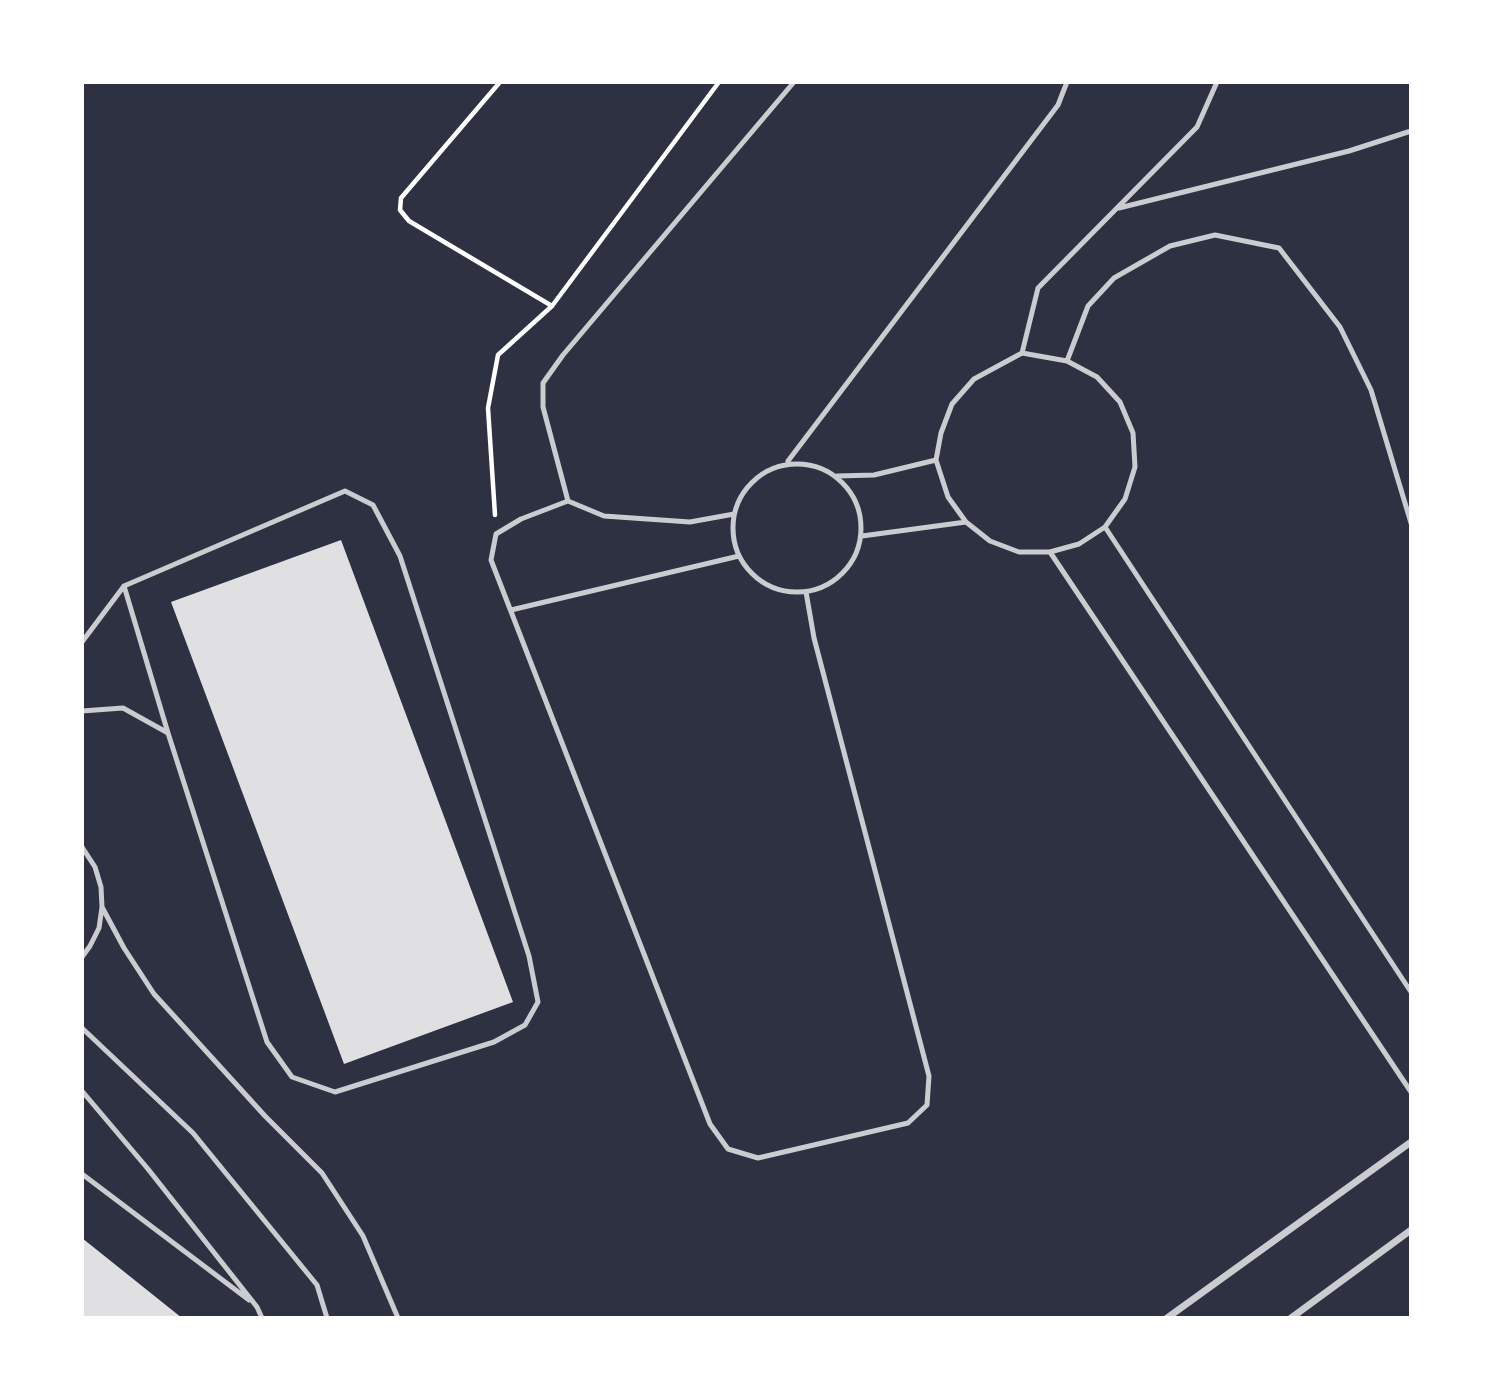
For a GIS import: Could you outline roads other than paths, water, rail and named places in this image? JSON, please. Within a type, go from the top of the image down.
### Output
[{"type":"street","points":[[1167,1318],[1411,1142]]},
{"type":"street","points":[[1291,1318],[1411,1230]]},
{"type":"lane","points":[[568,501],[543,407],[543,383],[563,355],[794,82]]},
{"type":"lane","points":[[788,461],[817,466],[836,476],[852,493],[861,514],[862,536],[855,558],[842,575],[825,587],[806,592],[785,592],[766,585],[750,572],[739,556],[733,535],[734,514],[741,494],[755,478],[788,461],[1058,105],[1067,82]]},
{"type":"lane","points":[[1022,353],[1038,288],[1197,127],[1217,82]]},
{"type":"lane","points":[[1116,209],[1349,151],[1411,131]]},
{"type":"lane","points":[[1067,361],[1087,306],[1114,278],[1170,246],[1215,235],[1279,248],[1340,327],[1371,390],[1411,523]]},
{"type":"lane","points":[[1022,353],[1067,361],[1097,377],[1120,402],[1133,433],[1135,467],[1125,499],[1105,527],[1079,544],[1050,552],[1019,552],[990,541],[966,522],[948,497],[936,460],[941,433],[952,404],[974,379],[1022,353]]},
{"type":"lane","points":[[836,476],[874,475],[936,460]]},
{"type":"lane","points":[[82,642],[124,586],[345,491],[373,505],[400,556],[529,956],[538,1002],[525,1025],[494,1042],[335,1092],[292,1077],[267,1042],[124,586]]},
{"type":"lane","points":[[734,514],[690,522],[604,516],[568,501],[521,519],[496,534],[491,559],[710,1124],[728,1149],[758,1158],[908,1122],[927,1105],[929,1076],[814,638],[806,592]]},
{"type":"lane","points":[[862,536],[966,522]]},
{"type":"lane","points":[[1105,527],[1411,992]]},
{"type":"lane","points":[[1050,552],[1411,1092]]},
{"type":"lane","points":[[511,610],[739,556]]},
{"type":"lane","points":[[82,711],[123,708],[168,733]]},
{"type":"lane","points":[[82,847],[95,867],[102,887],[103,907],[99,928],[82,957]]},
{"type":"lane","points":[[103,907],[124,948],[154,994],[265,1116],[322,1173],[363,1236],[398,1318]]},
{"type":"lane","points":[[82,1028],[193,1133],[317,1285],[327,1318]]},
{"type":"lane","points":[[82,1091],[148,1169],[257,1307],[262,1318]]},
{"type":"lane","points":[[82,1174],[257,1307]]}]
